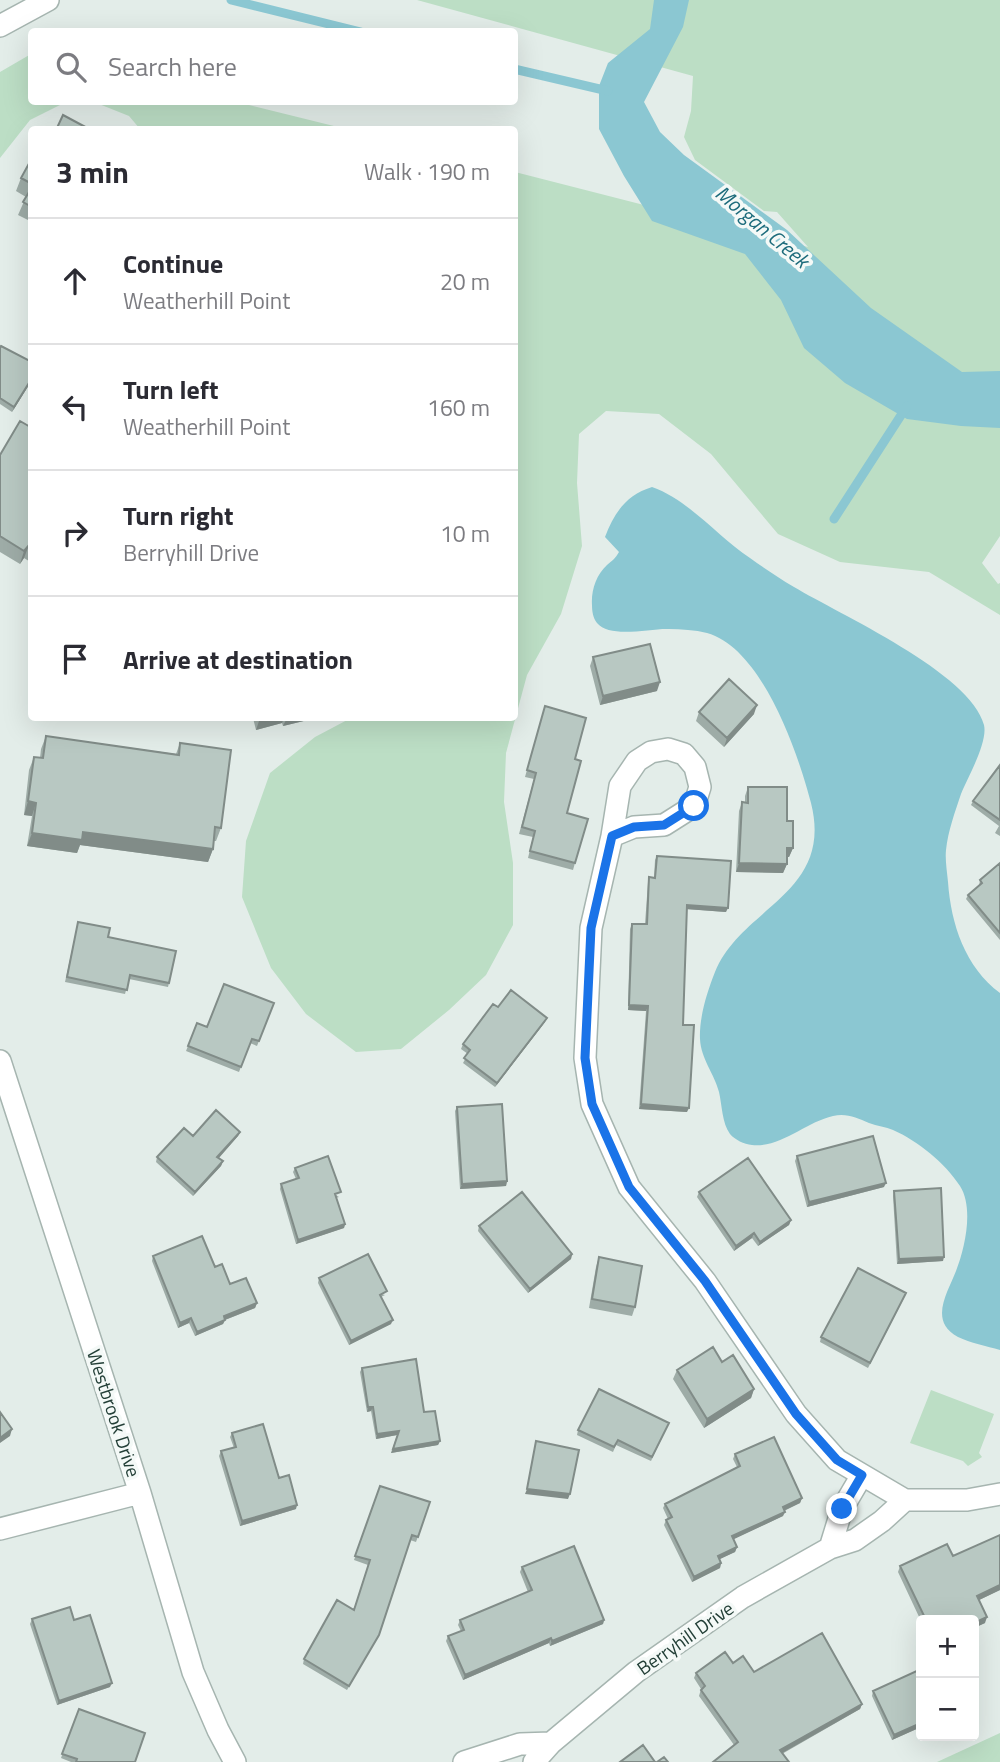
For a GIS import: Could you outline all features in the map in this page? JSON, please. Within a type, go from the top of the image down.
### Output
[{"type":"street","points":[[0,26],[48,0]]},
{"type":"street","points":[[612,836],[634,827],[664,825],[694,806],[700,787],[695,767],[684,754],[668,749],[651,752],[637,761],[620,786],[612,836],[591,928],[585,1058],[592,1104],[629,1187],[705,1281],[796,1414],[837,1460],[905,1500],[967,1500],[1000,1494]]},
{"type":"street","name":"Westbrook Drive","points":[[0,1061],[140,1493],[193,1672],[235,1762]]},
{"type":"street","points":[[830,1548],[842,1509],[862,1475]]},
{"type":"street","points":[[0,1529],[140,1493]]},
{"type":"street","name":"Berryhill Drive","points":[[534,1762],[551,1743],[636,1672],[743,1597],[830,1548],[855,1540],[883,1521],[905,1500]]},
{"type":"street","points":[[464,1762],[520,1744],[551,1743]]},
{"type":"green space","points":[[417,0],[1000,0],[1000,536],[982,563],[998,584],[1000,583],[1000,615],[929,572],[840,562],[778,534],[711,454],[659,414],[606,411],[579,434],[577,483],[582,546],[561,614],[527,675],[518,708],[518,173],[808,247],[777,212],[764,211],[695,160],[684,137],[691,111],[693,76]]},
{"type":"green space","points":[[28,56],[28,105],[60,105],[30,120],[0,158],[0,72]]},
{"type":"green space","points":[[102,105],[249,105],[334,126],[137,126],[129,116]]},
{"type":"green space","points":[[345,721],[515,721],[506,753],[504,802],[513,863],[513,925],[486,975],[449,1010],[401,1049],[356,1052],[306,1014],[271,968],[242,897],[246,841],[270,773],[315,737]]},
{"type":"green space","points":[[931,1390],[994,1414],[979,1453],[982,1457],[968,1466],[963,1461],[910,1443]]},
{"type":"green space","points":[[1000,1733],[1000,1762],[937,1762]]},
{"type":"water","name":"Morgan Creek","points":[[654,0],[689,0],[683,27],[644,102],[660,132],[684,155],[787,230],[871,308],[962,372],[1000,371],[1000,428],[907,419],[845,383],[804,348],[781,300],[745,254],[652,221],[599,129],[599,86],[608,63],[650,29]]},
{"type":"water","points":[[652,487],[678,500],[777,577],[930,666],[955,685],[974,705],[984,725],[983,741],[952,822],[946,858],[952,913],[962,944],[978,971],[1000,993],[1000,1350],[958,1337],[944,1323],[942,1315],[945,1297],[965,1240],[967,1205],[960,1186],[947,1169],[930,1154],[893,1130],[847,1116],[838,1115],[823,1119],[783,1139],[763,1145],[737,1140],[725,1125],[719,1092],[701,1046],[701,1022],[706,996],[715,972],[728,950],[798,879],[809,859],[815,834],[811,803],[787,731],[761,680],[745,659],[727,643],[707,633],[674,629],[611,631],[603,628],[595,619],[592,600],[595,583],[603,569],[619,552],[605,537],[622,506],[635,495]]},
{"type":"building","points":[[63,115],[84,126],[58,126]]},
{"type":"building","points":[[28,165],[28,182],[21,178]]},
{"type":"building","points":[[0,347],[28,360],[28,384],[14,407],[0,398]]},
{"type":"building","points":[[20,421],[28,426],[28,546],[24,551],[0,536],[0,455]]},
{"type":"building","points":[[650,644],[660,682],[603,696],[593,657]]},
{"type":"building","points":[[729,679],[757,705],[727,738],[699,712]]},
{"type":"building","points":[[545,706],[586,718],[575,759],[581,761],[567,813],[588,819],[575,863],[530,851],[535,831],[522,827],[536,773],[527,770]]},
{"type":"building","points":[[46,736],[179,755],[180,743],[231,750],[221,828],[215,827],[213,849],[83,832],[82,840],[32,833],[36,803],[28,801],[34,757],[43,758]]},
{"type":"building","points":[[1000,765],[1000,820],[973,801]]},
{"type":"building","points":[[748,787],[787,787],[787,821],[793,821],[793,848],[787,848],[787,864],[739,863],[742,802],[748,803]]},
{"type":"building","points":[[657,856],[731,861],[728,908],[687,905],[683,1025],[694,1025],[689,1108],[641,1104],[648,1006],[629,1005],[632,924],[647,924],[649,877],[655,878]]},
{"type":"building","points":[[1000,863],[1000,933],[968,895],[982,883],[980,880]]},
{"type":"building","points":[[78,922],[110,928],[108,937],[176,951],[169,983],[130,975],[127,990],[67,977]]},
{"type":"building","points":[[224,984],[274,1003],[259,1041],[252,1039],[241,1067],[188,1046],[197,1023],[207,1027]]},
{"type":"building","points":[[511,990],[547,1018],[497,1083],[464,1058],[470,1050],[463,1044],[493,1004],[498,1007]]},
{"type":"building","points":[[502,1104],[507,1181],[462,1184],[457,1107]]},
{"type":"building","points":[[216,1110],[240,1132],[217,1157],[223,1161],[195,1192],[157,1157],[184,1128],[193,1136]]},
{"type":"building","points":[[873,1136],[886,1183],[809,1202],[797,1156]]},
{"type":"building","points":[[328,1156],[341,1192],[335,1194],[345,1224],[298,1240],[281,1184],[299,1178],[295,1168]]},
{"type":"building","points":[[748,1158],[791,1220],[760,1242],[754,1233],[736,1246],[699,1192]]},
{"type":"building","points":[[941,1188],[944,1257],[899,1259],[894,1191]]},
{"type":"building","points":[[522,1192],[572,1254],[530,1289],[479,1226]]},
{"type":"building","points":[[202,1236],[215,1267],[222,1264],[230,1284],[246,1278],[257,1303],[224,1316],[225,1320],[197,1332],[191,1318],[180,1323],[153,1256]]},
{"type":"building","points":[[368,1254],[387,1291],[380,1295],[393,1320],[351,1341],[319,1278]]},
{"type":"building","points":[[599,1257],[642,1266],[635,1307],[592,1299]]},
{"type":"building","points":[[858,1268],[906,1293],[870,1363],[821,1337]]},
{"type":"building","points":[[713,1347],[722,1362],[733,1355],[754,1389],[707,1419],[677,1370]]},
{"type":"building","points":[[416,1359],[424,1412],[435,1411],[440,1441],[393,1449],[399,1431],[377,1434],[373,1407],[368,1407],[362,1368]]},
{"type":"building","points":[[599,1389],[669,1423],[652,1457],[618,1440],[614,1447],[578,1430]]},
{"type":"building","points":[[0,1412],[12,1429],[0,1438]]},
{"type":"building","points":[[263,1424],[279,1478],[289,1475],[297,1505],[242,1521],[221,1451],[236,1447],[232,1433]]},
{"type":"building","points":[[774,1437],[802,1498],[783,1507],[785,1512],[732,1536],[737,1547],[718,1556],[721,1563],[694,1577],[666,1520],[672,1517],[665,1504],[740,1466],[735,1454]]},
{"type":"building","points":[[536,1441],[579,1450],[570,1494],[527,1489]]},
{"type":"building","points":[[380,1486],[430,1502],[418,1537],[412,1535],[379,1635],[349,1686],[304,1659],[337,1600],[354,1610],[370,1560],[355,1556]]},
{"type":"building","points":[[1000,1535],[1000,1585],[977,1596],[987,1617],[979,1621],[979,1615],[924,1615],[900,1566],[947,1544],[953,1556]]},
{"type":"building","points":[[574,1546],[604,1620],[552,1641],[551,1638],[465,1675],[448,1636],[464,1630],[460,1620],[532,1590],[522,1567]]},
{"type":"building","points":[[70,1607],[74,1620],[90,1615],[112,1683],[59,1701],[32,1619]]},
{"type":"building","points":[[822,1633],[862,1704],[780,1750],[789,1762],[713,1762],[738,1742],[701,1690],[705,1686],[696,1673],[725,1652],[733,1663],[743,1656],[754,1672]]},
{"type":"building","points":[[916,1671],[916,1725],[894,1735],[873,1691]]},
{"type":"building","points":[[79,1709],[145,1733],[135,1762],[76,1762],[77,1759],[62,1754]]},
{"type":"building","points":[[643,1745],[655,1762],[620,1762]]},
{"type":"waterway","points":[[231,0],[345,28]]},
{"type":"waterway","points":[[518,70],[608,91]]},
{"type":"waterway","points":[[834,519],[907,406]]},
{"type":"route","points":[[694,806],[664,825],[634,827],[612,836],[591,928],[585,1058],[592,1104],[629,1187],[705,1281],[796,1414],[837,1460],[862,1475],[842,1509]]}]
